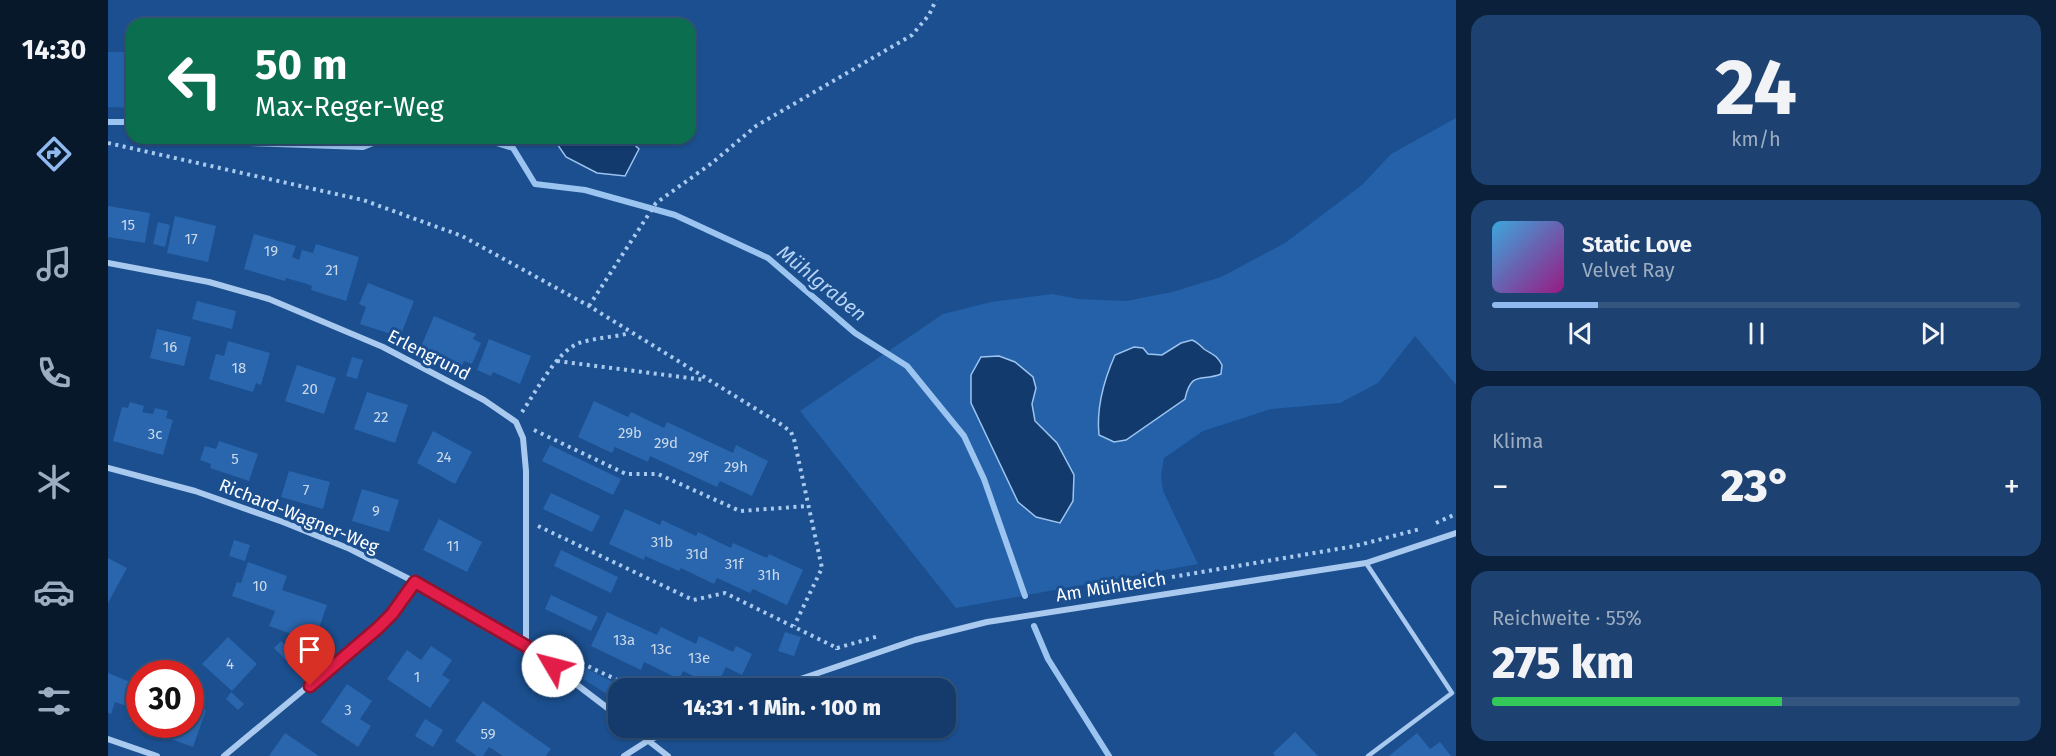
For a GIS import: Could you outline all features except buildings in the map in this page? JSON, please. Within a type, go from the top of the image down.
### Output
[{"type":"street","name":"Erlengrund","points":[[108,263],[209,282],[269,299],[383,347],[484,400],[516,422]]},
{"type":"street","points":[[516,422],[523,438],[526,471],[526,646]]},
{"type":"street","name":"Richard-Wagner-Weg","points":[[108,468],[195,491],[283,522],[350,549],[415,582],[526,646],[608,708]]},
{"type":"street","name":"Am Mühlteich","points":[[802,678],[915,639],[987,622],[1366,563],[1456,533]]},
{"type":"street","points":[[224,756],[378,628],[392,614],[415,582]]},
{"type":"street","points":[[646,738],[668,756]]},
{"type":"street","points":[[624,756],[654,738]]},
{"type":"street","points":[[108,739],[157,756]]},
{"type":"lane","points":[[1366,563],[1452,693],[1368,756]]},
{"type":"path","points":[[589,306],[656,203],[712,163],[756,126],[912,35],[929,15],[936,0]]},
{"type":"path","points":[[108,143],[363,200],[462,236],[589,306],[782,424],[791,432],[794,439],[822,568],[794,626]]},
{"type":"path","points":[[631,333],[578,344],[557,361],[516,422],[626,474],[658,474],[740,512],[808,506]]},
{"type":"path","points":[[557,361],[709,381]]},
{"type":"path","points":[[526,520],[693,600],[726,593],[837,648],[842,664]]},
{"type":"path","points":[[566,676],[583,664],[613,678]]},
{"type":"shaded area","points":[[108,52],[126,52],[126,108],[108,107]]},
{"type":"shaded area","points":[[1456,118],[1456,385],[1415,336],[1378,383],[1340,403],[1271,409],[1203,431],[1164,458],[1161,475],[1163,491],[1198,564],[956,608],[800,411],[943,314],[991,302],[1052,294],[1078,299],[1126,301],[1172,292],[1221,277],[1285,243],[1362,185],[1391,154]],"holes":[[[1181,343],[1215,354],[1202,377],[1194,380],[1186,390],[1184,399],[1126,440],[1148,354],[1162,355]],[[999,356],[1015,362],[1036,388],[1033,407],[1036,420],[1057,443],[971,375],[981,357]]]},
{"type":"shaded area","points":[[557,144],[634,144],[639,149],[625,176],[597,173],[566,157]]},
{"type":"shaded area","points":[[1192,340],[1218,359],[1222,365],[1221,374],[1194,380],[1187,390],[1185,399],[1126,440],[1114,442],[1099,435],[1102,394],[1115,355],[1134,347],[1143,348],[1148,354],[1162,355],[1181,343]]},
{"type":"shaded area","points":[[999,356],[1015,362],[1033,377],[1036,388],[1032,404],[1035,421],[1057,443],[1074,475],[1073,501],[1060,523],[1036,517],[1018,502],[971,403],[971,375],[981,357]]},
{"type":"shaded area","points":[[586,668],[608,680],[608,695],[583,679]]},
{"type":"waterway","name":"Mühlgraben","points":[[108,122],[126,122]]},
{"type":"waterway","name":"Mühlgraben","points":[[278,144],[363,147],[371,144]]},
{"type":"waterway","name":"Mühlgraben","points":[[500,144],[513,148],[535,184],[585,190],[675,215],[768,258],[855,333],[907,366],[964,436],[984,479],[1025,596]]},
{"type":"waterway","name":"Mühlgraben","points":[[1034,626],[1048,659],[1109,756]]},
{"type":"route","points":[[310,686],[378,628],[392,614],[415,582],[526,646],[553,666]]}]
